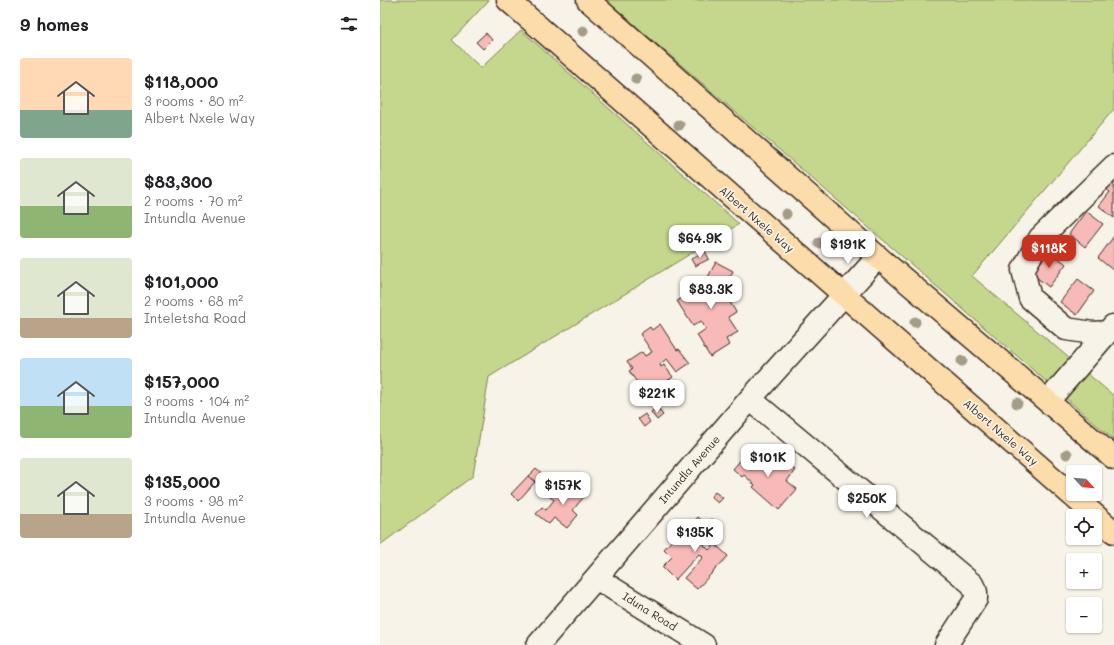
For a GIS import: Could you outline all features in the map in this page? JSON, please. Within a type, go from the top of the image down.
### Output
[{"type":"main road","name":"Albert Nxele Way","points":[[508,0],[1114,532]]},
{"type":"main road","points":[[588,0],[878,257],[1114,458]]},
{"type":"street","points":[[1111,329],[1093,333],[1066,329],[1030,298],[1023,270],[1040,238],[1114,166]]},
{"type":"street","name":"Intundla Avenue","points":[[538,645],[750,399],[878,257]]},
{"type":"street","points":[[1048,401],[1111,329]]},
{"type":"street","points":[[750,399],[972,584],[976,592],[976,599],[946,645]]},
{"type":"street","name":"Iduna Road","points":[[596,578],[704,645]]},
{"type":"green space","points":[[380,0],[489,0],[452,40],[481,68],[521,30],[739,224],[489,377],[473,476],[380,545]]},
{"type":"green space","points":[[606,0],[1114,0],[1114,109],[972,276],[1114,396],[1114,440]]},
{"type":"building","points":[[486,33],[492,40],[483,49],[476,42]]},
{"type":"building","points":[[1114,180],[1114,218],[1099,206],[1110,192],[1105,188]]},
{"type":"building","points":[[1086,211],[1103,224],[1085,247],[1069,234]]},
{"type":"building","points":[[1114,236],[1114,271],[1098,258]]},
{"type":"building","points":[[705,251],[709,259],[695,266],[691,259]]},
{"type":"building","points":[[1049,251],[1066,264],[1049,287],[1032,274]]},
{"type":"building","points":[[716,262],[733,271],[723,291],[736,312],[728,317],[738,332],[726,339],[729,345],[710,357],[697,335],[706,329],[701,321],[693,326],[677,301],[693,291],[691,288],[708,277]]},
{"type":"building","points":[[1078,279],[1094,291],[1077,315],[1060,302]]},
{"type":"building","points":[[660,324],[677,350],[679,349],[690,363],[677,372],[667,359],[660,364],[661,367],[664,365],[673,377],[656,389],[653,384],[643,391],[629,371],[632,369],[627,362],[642,352],[645,356],[652,352],[640,334],[650,327],[652,330]]},
{"type":"building","points":[[657,407],[663,415],[657,420],[651,412]]},
{"type":"building","points":[[645,414],[650,422],[644,427],[638,419]]},
{"type":"building","points":[[751,448],[761,456],[758,459],[769,468],[778,456],[795,470],[787,481],[797,489],[779,510],[753,487],[755,485],[744,475],[742,477],[733,469]]},
{"type":"building","points":[[536,469],[547,479],[540,486],[529,476]]},
{"type":"building","points":[[528,476],[535,482],[518,501],[511,494]]},
{"type":"building","points":[[570,481],[586,494],[573,510],[578,515],[567,528],[554,518],[549,524],[536,514],[542,507],[546,510],[554,500],[550,497],[556,489],[560,493]]},
{"type":"building","points":[[715,492],[723,498],[718,503],[711,497]]},
{"type":"building","points":[[698,517],[706,524],[712,519],[723,528],[708,544],[706,542],[704,545],[709,550],[715,544],[728,556],[697,589],[684,578],[703,557],[699,554],[675,580],[662,567],[672,557],[664,549],[683,529],[688,534],[692,530],[689,527]]}]
